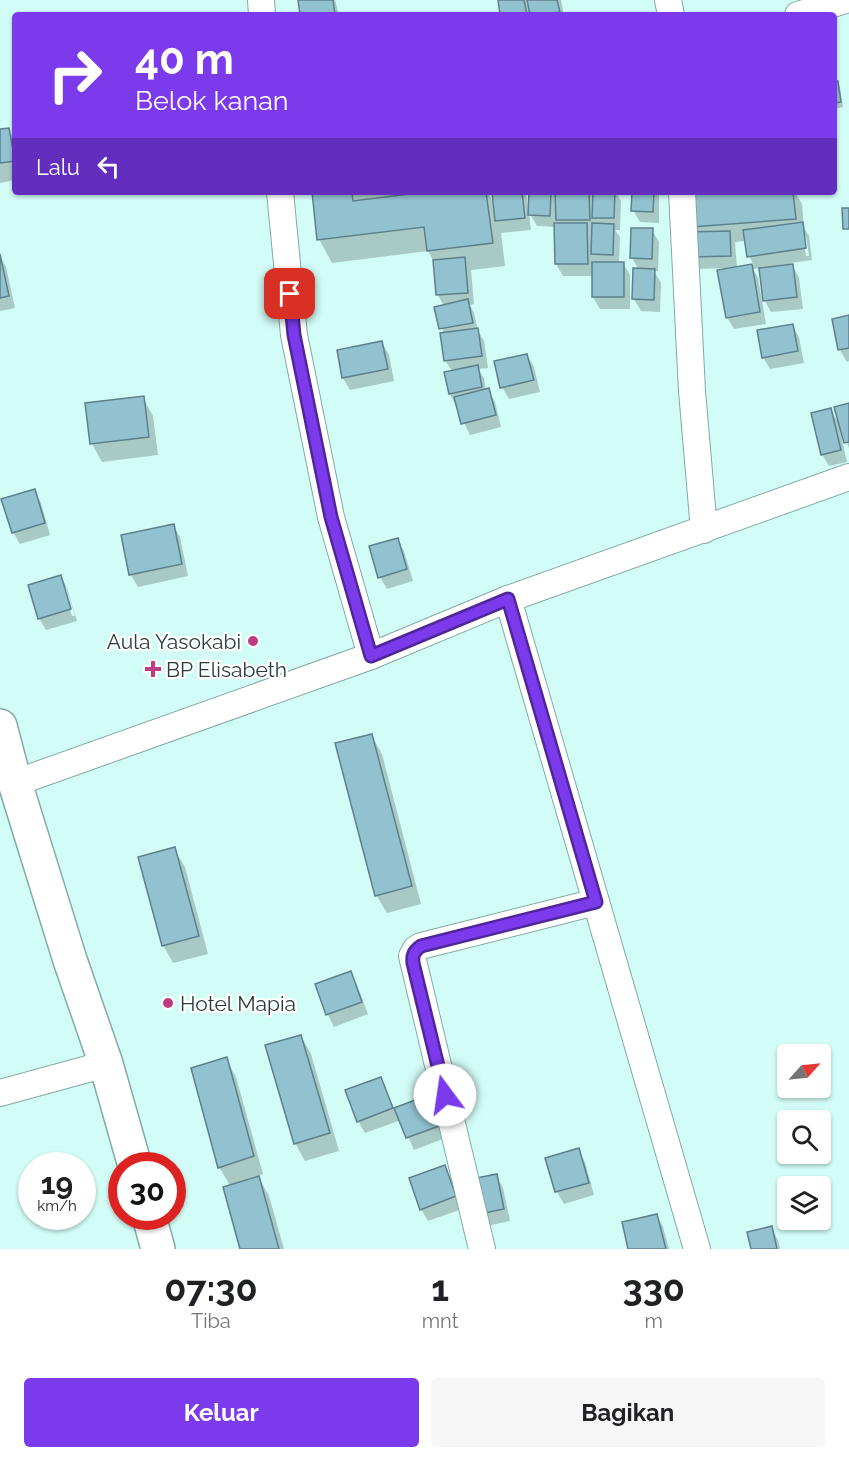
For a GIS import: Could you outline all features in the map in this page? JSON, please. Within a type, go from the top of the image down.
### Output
[{"type":"main road","points":[[0,726],[15,783],[70,960],[106,1064],[131,1152]]},
{"type":"main road","points":[[153,1230],[158,1249]]},
{"type":"street","points":[[807,12],[845,0]]},
{"type":"street","points":[[280,195],[294,335],[331,517],[371,656]]},
{"type":"street","points":[[682,195],[692,391],[704,530]]},
{"type":"street","points":[[15,783],[371,656],[508,599],[849,477]]},
{"type":"street","points":[[508,599],[697,1249]]},
{"type":"street","points":[[482,1249],[412,956],[421,946],[596,902]]},
{"type":"street","points":[[0,1093],[106,1064]]},
{"type":"building","points":[[298,0],[333,0],[335,12],[300,12]]},
{"type":"building","points":[[498,0],[524,0],[526,12],[500,12]]},
{"type":"building","points":[[527,0],[557,0],[560,12],[529,12]]},
{"type":"building","points":[[837,81],[838,81],[841,102],[837,103]]},
{"type":"building","points":[[9,128],[12,161],[0,163],[0,129]]},
{"type":"building","points":[[312,195],[352,195],[353,201],[402,195],[486,195],[493,243],[427,251],[424,227],[317,240]]},
{"type":"building","points":[[492,195],[522,195],[525,218],[495,221]]},
{"type":"building","points":[[529,195],[551,195],[550,216],[528,215]]},
{"type":"building","points":[[555,195],[589,195],[590,220],[556,220]]},
{"type":"building","points":[[593,195],[615,195],[614,218],[592,218]]},
{"type":"building","points":[[632,195],[654,195],[653,212],[631,211]]},
{"type":"building","points":[[689,195],[793,195],[796,219],[692,227]]},
{"type":"building","points":[[842,208],[849,208],[849,229],[843,229]]},
{"type":"building","points":[[803,222],[806,248],[747,257],[743,230]]},
{"type":"building","points":[[554,223],[587,223],[588,264],[555,264]]},
{"type":"building","points":[[592,223],[614,224],[613,255],[591,254]]},
{"type":"building","points":[[631,228],[653,228],[652,259],[630,258]]},
{"type":"building","points":[[730,231],[731,256],[691,257],[689,232]]},
{"type":"building","points":[[0,254],[9,296],[0,298]]},
{"type":"building","points":[[465,257],[468,293],[436,295],[433,260]]},
{"type":"building","points":[[592,262],[624,262],[624,297],[592,297]]},
{"type":"building","points":[[752,264],[760,312],[726,318],[717,270]]},
{"type":"building","points":[[793,264],[797,297],[763,301],[759,268]]},
{"type":"building","points":[[633,268],[655,269],[654,300],[632,299]]},
{"type":"building","points":[[468,299],[473,323],[439,329],[434,307]]},
{"type":"building","points":[[849,315],[849,348],[838,350],[832,319]]},
{"type":"building","points":[[793,324],[798,351],[762,358],[757,330]]},
{"type":"building","points":[[478,328],[482,356],[444,361],[440,333]]},
{"type":"building","points":[[382,341],[388,369],[342,378],[337,350]]},
{"type":"building","points":[[527,354],[534,380],[500,388],[494,361]]},
{"type":"building","points":[[478,365],[482,387],[449,394],[444,372]]},
{"type":"building","points":[[489,388],[496,415],[461,424],[454,397]]},
{"type":"building","points":[[144,396],[149,437],[90,444],[85,403]]},
{"type":"building","points":[[849,403],[849,442],[844,443],[834,407]]},
{"type":"building","points":[[831,408],[841,450],[821,455],[811,413]]},
{"type":"building","points":[[35,489],[45,523],[12,533],[1,499]]},
{"type":"building","points":[[174,524],[182,564],[129,575],[121,535]]},
{"type":"building","points":[[398,538],[407,569],[378,578],[369,546]]},
{"type":"building","points":[[61,575],[71,609],[38,619],[28,585]]},
{"type":"building","points":[[372,734],[412,886],[375,896],[335,743]]},
{"type":"building","points":[[175,847],[199,936],[162,946],[138,857]]},
{"type":"building","points":[[351,971],[362,1002],[326,1015],[315,984]]},
{"type":"building","points":[[301,1035],[330,1133],[294,1144],[265,1045]]},
{"type":"building","points":[[227,1057],[254,1156],[218,1168],[191,1068]]},
{"type":"building","points":[[381,1077],[393,1108],[357,1122],[345,1090]]},
{"type":"building","points":[[431,1094],[442,1125],[406,1138],[394,1108]]},
{"type":"building","points":[[579,1148],[589,1183],[555,1192],[545,1158]]},
{"type":"building","points":[[445,1165],[456,1196],[420,1210],[409,1178]]},
{"type":"building","points":[[497,1174],[504,1209],[479,1214],[471,1179]]},
{"type":"building","points":[[259,1176],[279,1249],[240,1249],[223,1187]]},
{"type":"building","points":[[657,1214],[666,1249],[628,1249],[622,1222]]},
{"type":"building","points":[[772,1226],[777,1249],[751,1249],[747,1232]]},
{"type":"place","name":"Aula Yasokabi","points":[[253,641]]},
{"type":"place","name":"BP Elisabeth","points":[[153,669]]},
{"type":"place","name":"Hotel Mapia","points":[[168,1003]]},
{"type":"route","points":[[290,294],[294,335],[331,517],[371,656],[508,599],[596,902],[416,949],[412,956],[413,963],[445,1095]]}]
